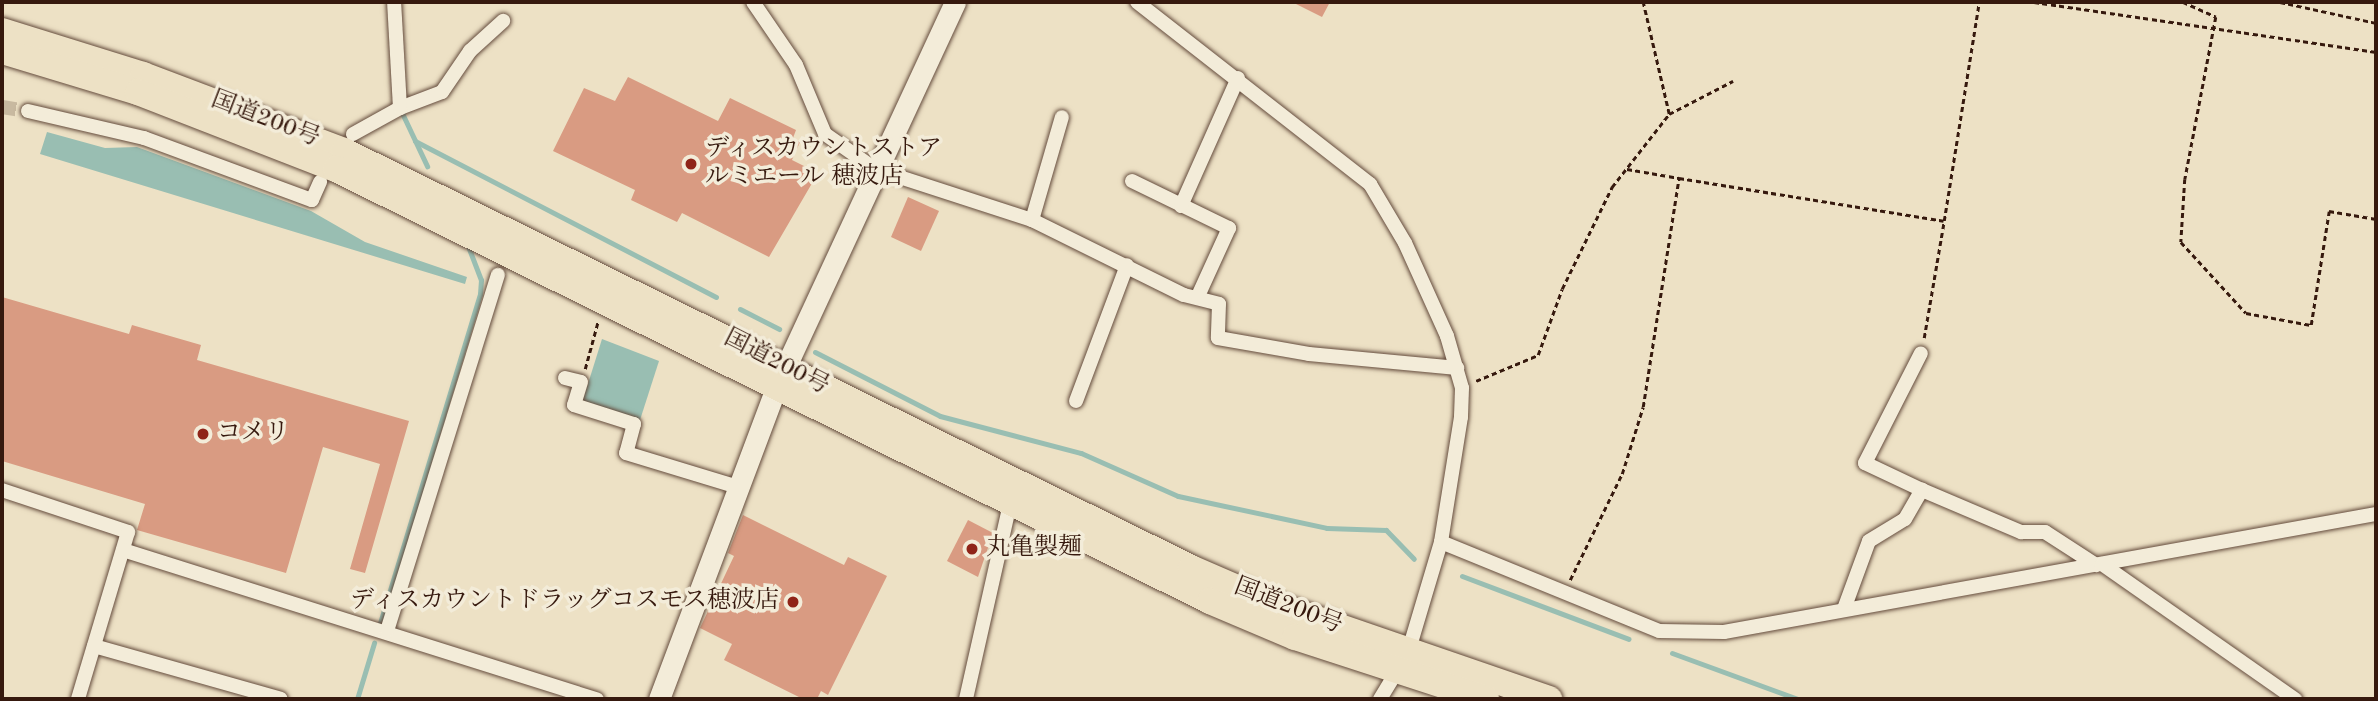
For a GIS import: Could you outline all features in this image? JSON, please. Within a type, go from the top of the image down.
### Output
[{"type":"highway","name":"国道200号","points":[[2,31],[143,75],[344,151],[780,379]]},
{"type":"highway","name":"国道200号","points":[[2,51],[138,92],[336,169],[1014,492],[1486,699]]},
{"type":"highway","name":"国道200号","points":[[1403,662],[1549,699]]},
{"type":"street","points":[[394,2],[400,108]]},
{"type":"street","points":[[753,2],[796,65],[820,127],[875,169],[1032,220],[1184,295],[1198,296],[1223,311],[1218,338],[1309,354],[1457,368]]},
{"type":"street","points":[[659,699],[780,379],[875,169],[955,2]]},
{"type":"street","points":[[1137,2],[1238,78],[1370,184],[1405,243],[1457,368],[1462,387],[1441,542],[1403,662],[1380,699]]},
{"type":"street","points":[[354,134],[400,108],[442,92],[470,51],[503,21]]},
{"type":"street","points":[[1181,205],[1238,78]]},
{"type":"street","points":[[27,111],[144,138],[312,200],[320,182]]},
{"type":"street","points":[[1032,220],[1062,117]]},
{"type":"street","points":[[1132,181],[1229,228],[1198,296]]},
{"type":"street","points":[[1076,401],[1127,265]]},
{"type":"street","points":[[387,631],[498,275]]},
{"type":"street","points":[[1921,353],[1865,463],[2021,532],[2045,532],[2099,564],[2295,699]]},
{"type":"street","points":[[565,378],[581,382],[574,405],[634,424],[626,453],[738,487]]},
{"type":"street","points":[[2,490],[128,532],[78,699]]},
{"type":"street","points":[[1844,609],[1869,541],[1905,519],[1922,490]]},
{"type":"street","points":[[966,699],[1014,492]]},
{"type":"street","points":[[1441,542],[1660,631],[1724,632],[2376,514]]},
{"type":"street","points":[[123,550],[597,699]]},
{"type":"street","points":[[94,646],[281,699]]},
{"type":"path","points":[[1643,2],[1669,114]]},
{"type":"path","points":[[1921,353],[1979,2]]},
{"type":"path","points":[[2034,2],[2376,52]]},
{"type":"path","points":[[2183,2],[2216,17],[2185,179],[2181,242],[2246,313],[2311,325],[2329,211],[2376,219]]},
{"type":"path","points":[[2280,2],[2376,23]]},
{"type":"path","points":[[1462,387],[1538,355],[1562,289],[1626,169],[1669,114],[1733,81]]},
{"type":"path","points":[[1626,169],[1944,220]]},
{"type":"path","points":[[1563,593],[1622,474],[1643,407],[1679,178]]},
{"type":"path","points":[[581,382],[600,315]]},
{"type":"water","points":[[47,132],[105,148],[137,147],[311,211],[365,242],[467,277],[465,284],[40,154]]},
{"type":"water","points":[[602,339],[659,361],[640,420],[582,403]]},
{"type":"building","points":[[1292,2],[1330,2],[1322,17]]},
{"type":"building","name":"ディスカウントストア ルミエール 穂波店","points":[[628,77],[718,121],[730,98],[796,130],[793,138],[800,142],[792,160],[818,173],[769,257],[682,213],[677,222],[631,200],[635,190],[553,151],[584,88],[615,101]]},
{"type":"building","points":[[908,197],[939,211],[921,251],[891,237]]},
{"type":"building","name":"コメリ","points":[[2,297],[129,334],[132,325],[201,345],[197,360],[409,421],[365,573],[350,569],[380,464],[323,447],[286,573],[137,530],[145,504],[2,461]]},
{"type":"building","name":"ディスカウントドラッグコスモス穂波店","points":[[743,515],[844,565],[848,557],[887,576],[828,695],[821,691],[817,699],[803,699],[724,660],[732,644],[700,628],[734,556],[728,553]]},
{"type":"building","name":"丸亀製麺","points":[[968,520],[993,533],[978,577],[947,561]]},
{"type":"waterway","points":[[402,113],[427,166]]},
{"type":"waterway","points":[[415,141],[716,297]]},
{"type":"waterway","points":[[380,623],[480,294],[481,280],[469,248]]},
{"type":"waterway","points":[[740,309],[779,329]]},
{"type":"waterway","points":[[815,352],[940,416],[1081,453],[1178,496],[1327,528],[1386,530],[1414,559]]},
{"type":"waterway","points":[[1462,576],[1629,639]]},
{"type":"waterway","points":[[357,699],[374,643]]},
{"type":"waterway","points":[[1672,653],[1798,699]]},
{"type":"tunnel","points":[[2,107],[28,111]]},
{"type":"place","name":"ディスカウントストア ルミエール 穂波店","points":[[691,164]]},
{"type":"place","name":"コメリ","points":[[203,434]]},
{"type":"place","name":"丸亀製麺","points":[[972,549]]},
{"type":"place","name":"ディスカウントドラッグコスモス穂波店","points":[[793,602]]}]
